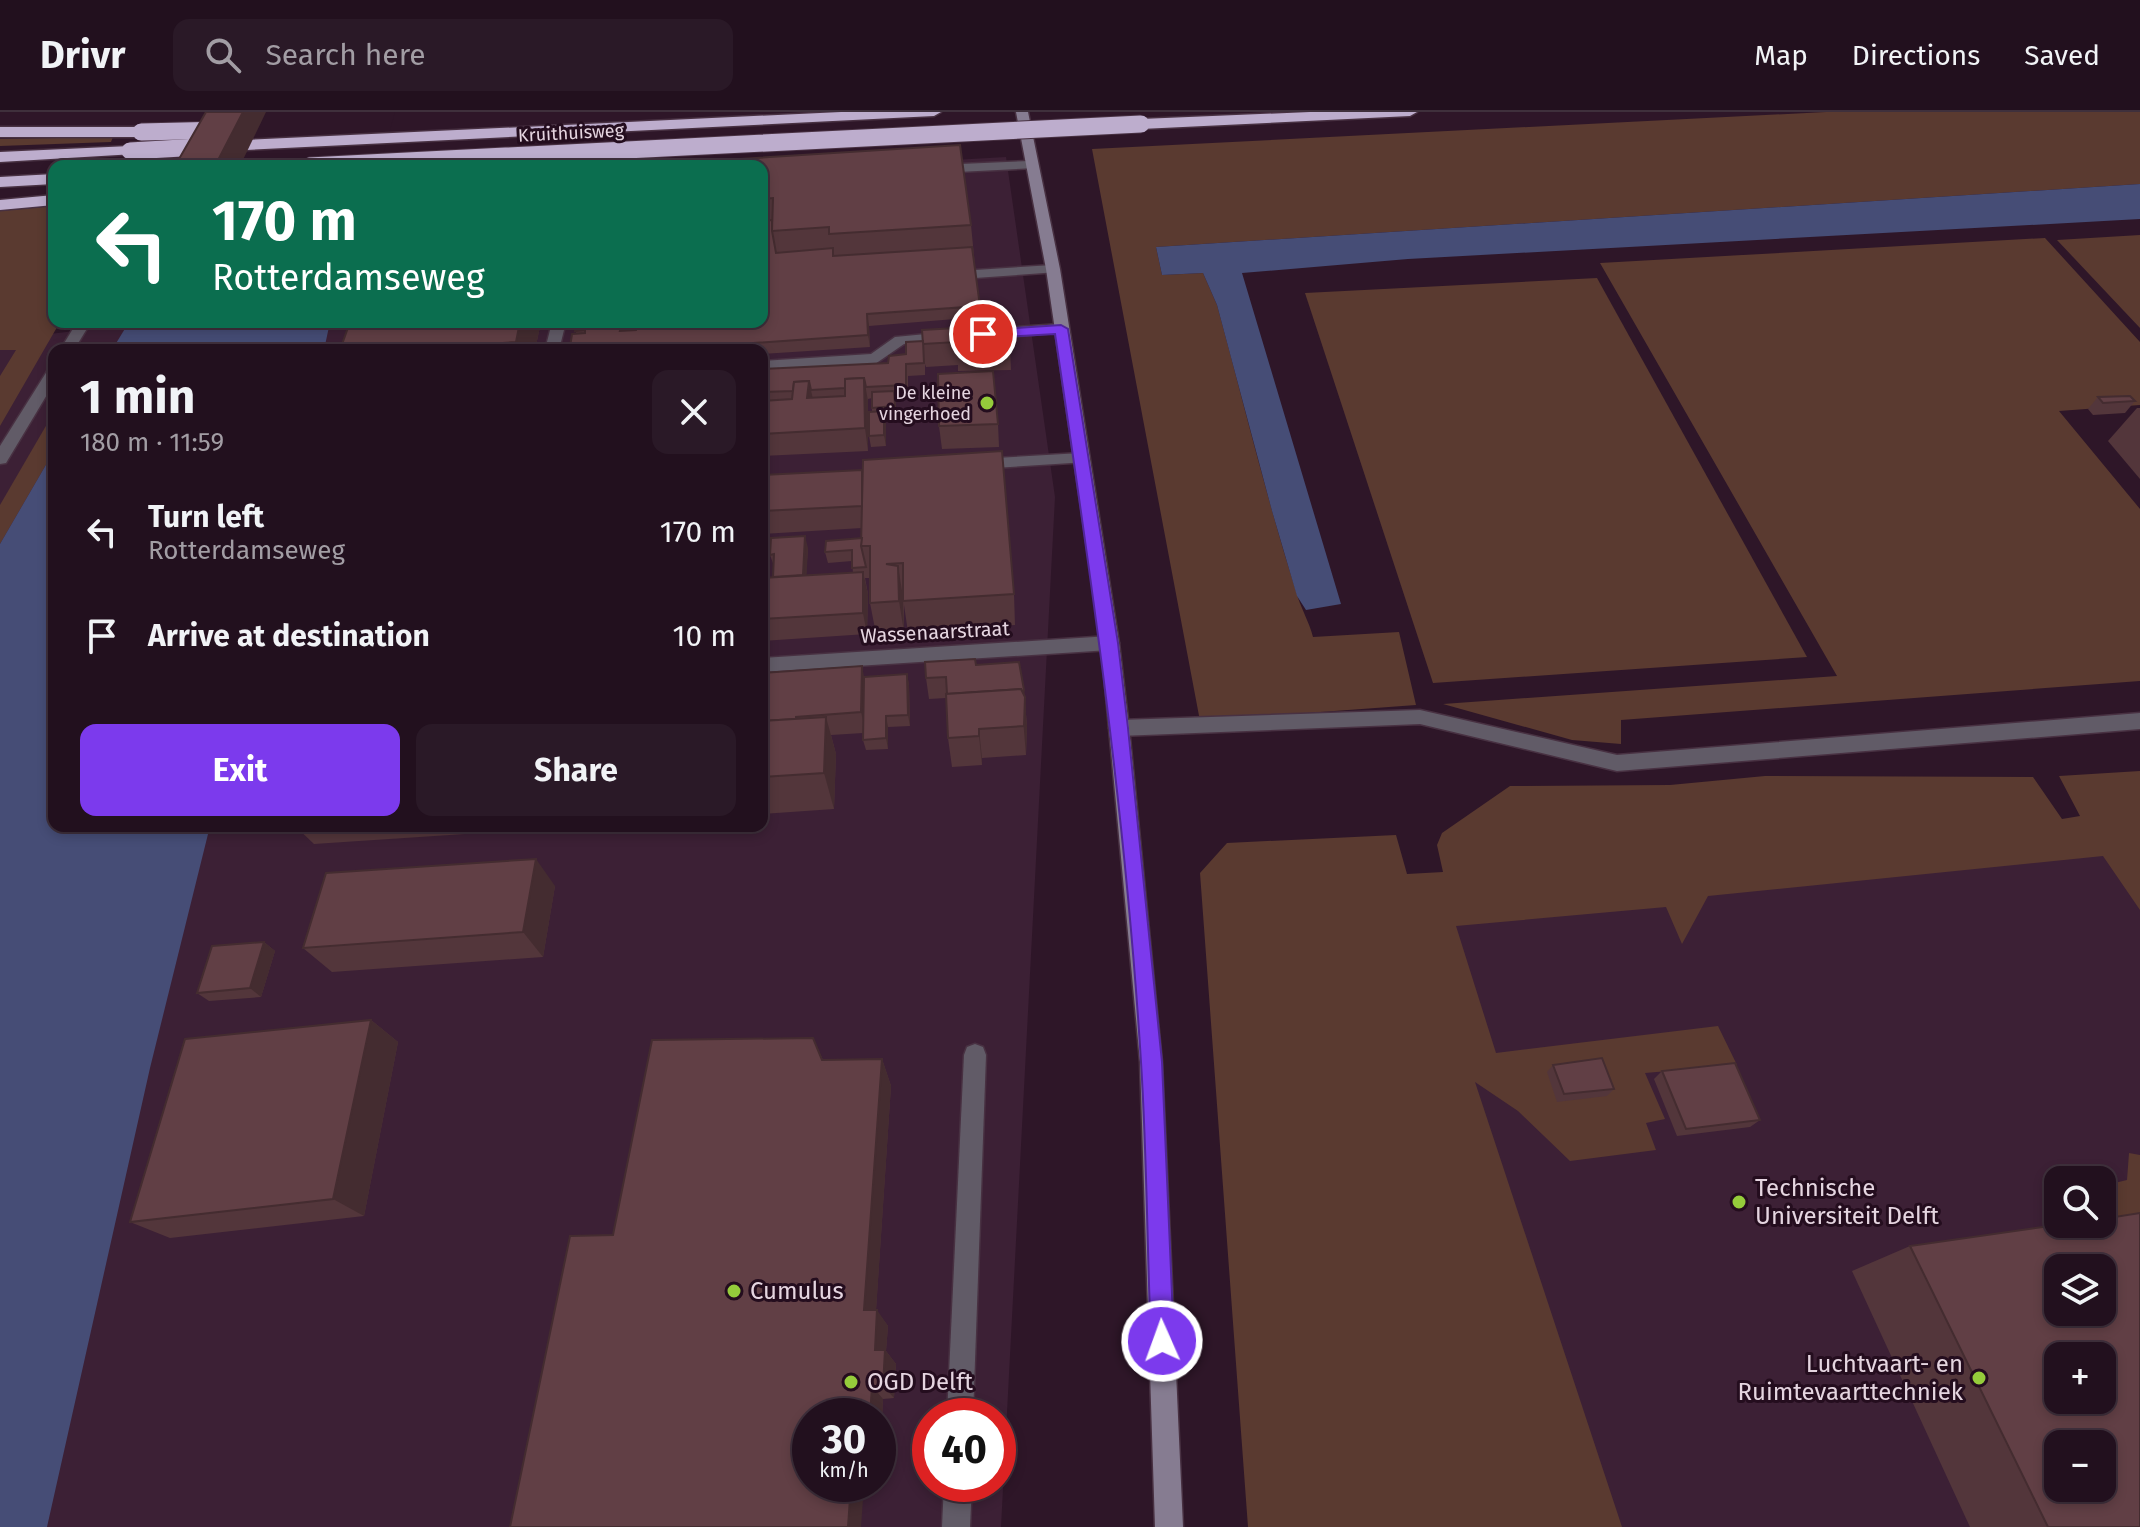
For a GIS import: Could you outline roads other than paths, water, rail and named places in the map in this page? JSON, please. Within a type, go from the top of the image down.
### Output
[{"type":"highway","name":"Kruithuisweg","points":[[0,157],[934,112]]},
{"type":"highway","name":"Kruithuisweg","points":[[428,160],[1410,112]]},
{"type":"highway","points":[[0,132],[313,129],[365,139]]},
{"type":"highway","points":[[0,182],[48,179]]},
{"type":"highway","points":[[0,205],[48,201]]},
{"type":"street","points":[[184,160],[213,112]]},
{"type":"street","points":[[1022,112],[1030,165],[1053,269],[1110,643],[1119,728],[1151,1062],[1169,1527]]},
{"type":"street","points":[[927,170],[1030,165]]},
{"type":"street","points":[[975,274],[1053,269]]},
{"type":"street","points":[[768,366],[875,359],[900,340],[1061,329]]},
{"type":"street","points":[[0,459],[48,381]]},
{"type":"street","points":[[967,464],[1081,458]]},
{"type":"street","name":"Wassenaarstraat","points":[[768,665],[1110,643]]},
{"type":"street","points":[[1119,728],[1420,717],[1617,763],[2140,721]]},
{"type":"street","points":[[961,1398],[975,1055]]},
{"type":"street","points":[[956,1527],[957,1502]]},
{"type":"water","points":[[2140,184],[2140,219],[1408,259],[1242,273],[1341,604],[1306,610],[1297,596],[1272,511],[1217,305],[1203,273],[1162,275],[1156,247]]},
{"type":"water","points":[[125,328],[329,328],[325,344],[116,344]]},
{"type":"water","points":[[48,461],[48,832],[209,832],[150,1068],[47,1527],[0,1527],[0,544]]},
{"type":"place","name":"De kleine vingerhoed","points":[[987,403]]},
{"type":"place","name":"Technische Universiteit Delft","points":[[1739,1202]]},
{"type":"place","name":"Cumulus","points":[[734,1291]]},
{"type":"place","name":"Luchtvaart- en Ruimtevaarttechniek","points":[[1979,1378]]},
{"type":"place","name":"OGD Delft","points":[[851,1382]]}]
